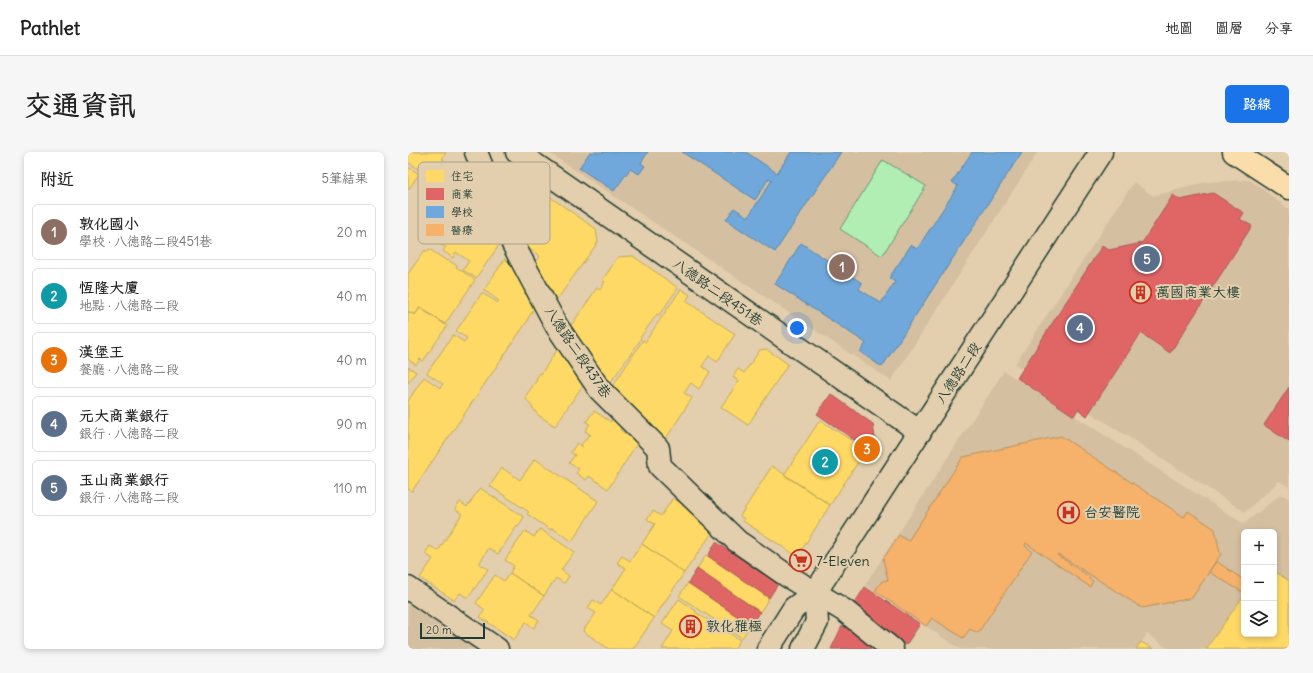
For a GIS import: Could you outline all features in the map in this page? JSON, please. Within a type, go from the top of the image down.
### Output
[{"type":"main road","points":[[1234,152],[1289,188]]},
{"type":"street","name":"八德路二段437巷","points":[[476,152],[480,162]]},
{"type":"street","name":"八德路二段451巷","points":[[517,152],[531,162]]},
{"type":"street","name":"八德路二段","points":[[768,649],[794,608],[815,593],[1101,152]]},
{"type":"street","name":"八德路二段451巷","points":[[550,175],[920,432]]},
{"type":"street","name":"八德路二段437巷","points":[[514,244],[556,325],[600,390],[658,448],[660,466],[737,541],[815,593],[845,611],[892,649]]},
{"type":"street","points":[[408,588],[497,649]]},
{"type":"street","points":[[803,649],[817,622],[815,593]]},
{"type":"shaded area","points":[[548,152],[1038,152],[891,381]]},
{"type":"shaded area","points":[[1250,180],[1289,209],[1289,487],[1279,481],[1245,512],[1015,364],[1134,182],[1153,196],[1206,182]]},
{"type":"shaded area","name":"台安醫院","points":[[1004,371],[1244,524],[1281,494],[1289,499],[1289,649],[1169,649],[1147,634],[1136,649],[960,649],[865,585]]},
{"type":"shaded area","points":[[408,602],[477,649],[408,649]]},
{"type":"green space","points":[[883,160],[926,186],[882,256],[840,229]]},
{"type":"building: 住宅","points":[[408,152],[446,152],[442,159],[444,160],[443,162],[418,162],[418,169],[408,162]]},
{"type":"building: 住宅","points":[[408,167],[418,173],[418,175],[408,190]]},
{"type":"building: 住宅","points":[[550,197],[596,229],[598,242],[556,301],[550,297],[534,266],[540,256],[525,246],[526,244],[550,244]]},
{"type":"building: 住宅","points":[[440,244],[500,244],[476,278],[463,270],[469,261],[456,252],[453,258],[443,251],[446,247]]},
{"type":"building: 住宅","points":[[429,249],[457,266],[456,267],[475,280],[445,324],[420,307],[415,315],[408,311],[408,274],[425,250],[427,252]]},
{"type":"building: 住宅","points":[[633,256],[678,288],[659,315],[657,314],[608,386],[566,333],[597,288],[600,290],[605,282],[602,281],[618,257]]},
{"type":"building: 住宅","points":[[505,259],[514,265],[512,267],[516,270],[520,279],[519,280],[522,282],[527,291],[524,293],[530,297],[535,307],[528,320],[412,491],[408,489],[408,401],[424,377],[440,388],[443,384],[427,373],[453,335],[464,342],[467,338],[456,331],[482,293],[498,303],[499,301],[484,290]]},
{"type":"building: 住宅","points":[[681,289],[690,295],[686,301],[735,334],[717,362],[709,356],[702,366],[710,372],[699,389],[691,383],[684,393],[692,398],[665,440],[611,389],[643,340],[645,342]]},
{"type":"building: 住宅","points":[[420,308],[447,326],[423,361],[420,359],[416,365],[408,359],[408,312],[415,315]]},
{"type":"building: 住宅","points":[[559,347],[585,382],[555,426],[538,415],[525,397]]},
{"type":"building: 住宅","points":[[766,349],[788,364],[748,425],[721,407],[739,381],[733,377],[738,369],[744,373],[760,350]]},
{"type":"building: 住宅","points":[[408,367],[416,372],[408,383]]},
{"type":"building: 住宅","points":[[594,411],[611,422],[612,419],[622,426],[620,430],[638,442],[608,489],[589,476],[586,480],[576,473],[579,469],[569,463],[575,455],[571,452],[577,443],[583,447],[581,445],[589,435],[591,435],[585,431],[590,424],[586,422]]},
{"type":"building: 住宅","points":[[820,420],[866,450],[830,505],[784,475]]},
{"type":"building: 住宅","points":[[535,459],[598,501],[572,541],[552,528],[551,530],[527,514],[529,512],[490,486],[502,468],[520,480]]},
{"type":"building: 住宅","points":[[772,466],[830,505],[799,554],[796,552],[794,554],[743,521],[744,519],[740,516]]},
{"type":"building: 住宅","points":[[480,488],[524,517],[498,554],[489,548],[479,564],[488,569],[468,598],[460,593],[454,600],[420,578],[433,559],[425,554],[430,546],[438,551],[462,514],[455,509],[460,502],[467,507]]},
{"type":"building: 住宅","points":[[673,498],[716,527],[684,573],[642,544],[655,524],[647,519],[653,511],[661,516]]},
{"type":"building: 住宅","points":[[540,529],[574,552],[561,570],[569,576],[564,583],[556,578],[544,596],[510,573],[514,566],[505,560],[525,531],[534,537]]},
{"type":"building: 住宅","points":[[642,544],[684,573],[654,618],[612,589],[626,568],[617,563],[622,556],[630,561]]},
{"type":"building: 住宅","points":[[706,555],[769,598],[760,612],[697,569]]},
{"type":"building: 住宅","points":[[510,573],[544,596],[531,615],[539,620],[534,628],[526,622],[514,640],[480,617],[485,610],[476,603],[495,575],[504,581]]},
{"type":"building: 住宅","points":[[1277,573],[1289,581],[1289,649],[1206,649],[1241,599],[1241,637],[1277,637]]},
{"type":"building: 住宅","points":[[688,583],[750,625],[742,638],[679,596]]},
{"type":"building: 住宅","points":[[612,589],[654,618],[633,649],[609,649],[583,631],[596,613],[588,608],[593,600],[601,605]]},
{"type":"building: 住宅","name":"敦化雅極","points":[[679,599],[696,611],[695,612],[740,640],[734,649],[662,649],[673,631],[662,624]]},
{"type":"building: 住宅","points":[[1141,642],[1153,649],[1136,649]]},
{"type":"building: 商業","name":"萬國商業大樓","points":[[1213,193],[1244,213],[1240,219],[1252,226],[1170,353],[1141,333],[1087,416],[1078,409],[1074,416],[1017,378],[1102,246],[1109,250],[1142,243],[1173,195],[1180,200]]},
{"type":"building: 商業","points":[[1289,387],[1289,442],[1264,425]]},
{"type":"building: 商業","points":[[831,394],[873,424],[875,438],[867,449],[817,414]]},
{"type":"building: 商業","points":[[716,542],[778,584],[769,598],[708,556]]},
{"type":"building: 商業","points":[[697,569],[760,612],[750,625],[688,583]]},
{"type":"building: 商業","points":[[865,587],[920,624],[906,645],[852,607]]},
{"type":"building: 商業","points":[[842,626],[852,631],[878,649],[831,649]]},
{"type":"building: 學校","points":[[590,152],[648,152],[641,163],[645,166],[639,174],[630,169],[614,191],[579,168]]},
{"type":"building: 學校","points":[[682,152],[746,152],[777,173],[791,152],[841,152],[775,252],[726,220],[734,208],[748,217],[772,180],[769,178],[755,200]]},
{"type":"building: 學校","points":[[972,152],[1022,152],[882,367],[860,352],[866,343],[775,284],[801,243],[862,283],[859,289],[881,303],[895,282],[889,278],[911,245],[917,249],[958,186],[952,182]]},
{"type":"building: 醫療","name":"台安醫院","points":[[1061,436],[1184,517],[1188,511],[1215,529],[1221,554],[1192,598],[1142,608],[1058,554],[1057,555],[1090,577],[1089,579],[1093,581],[1090,587],[1026,543],[1025,546],[1032,551],[978,633],[970,629],[963,638],[932,618],[926,626],[875,591],[882,581],[888,580],[883,559],[899,535],[908,541],[963,457]]},
{"type":"building: 醫療","points":[[1216,561],[1241,578],[1241,591],[1209,572]]},
{"type":"place","name":"玉山商業銀行","points":[[1147,259]]},
{"type":"place","name":"敦化國小","points":[[842,267]]},
{"type":"place","name":"萬國商業大樓","points":[[1141,292]]},
{"type":"place","name":"元大商業銀行","points":[[1080,328]]},
{"type":"place","name":"漢堡王","points":[[867,449]]},
{"type":"place","name":"恆隆大廈","points":[[825,462]]},
{"type":"place","name":"台安醫院","points":[[1068,512]]},
{"type":"place","name":"7-Eleven","points":[[800,561]]},
{"type":"place","name":"敦化雅極","points":[[691,626]]}]
